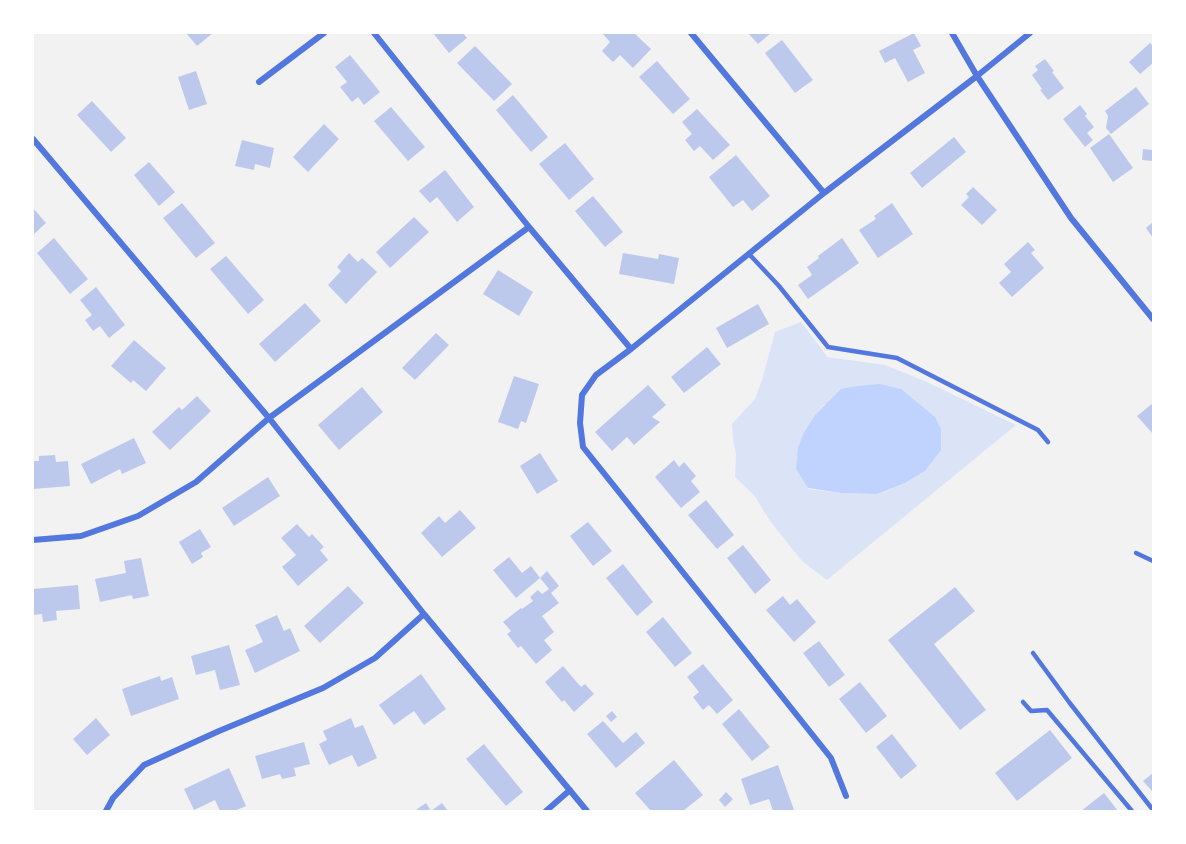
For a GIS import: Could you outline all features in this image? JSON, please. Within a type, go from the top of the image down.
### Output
[{"type":"street","points":[[259,82],[324,33]]},
{"type":"street","points":[[374,33],[529,227],[632,349]]},
{"type":"street","points":[[691,33],[824,193]]},
{"type":"street","points":[[952,33],[976,76],[1071,218],[1153,319]]},
{"type":"street","points":[[846,796],[831,758],[583,447],[580,423],[582,395],[596,375],[632,349],[824,193],[1030,33]]},
{"type":"street","points":[[33,139],[269,418],[424,614],[587,811]]},
{"type":"street","points":[[33,540],[81,536],[138,516],[196,482],[269,418],[529,227]]},
{"type":"street","points":[[106,811],[113,798],[144,765],[323,688],[375,658],[424,614]]},
{"type":"street","points":[[546,811],[570,790]]},
{"type":"lane","points":[[749,254],[779,286],[828,347],[897,358],[1038,430],[1048,442]]},
{"type":"lane","points":[[1136,553],[1153,561]]},
{"type":"lane","points":[[1033,653],[1153,810]]},
{"type":"lane","points":[[1023,702],[1031,711],[1047,710],[1132,811]]},
{"type":"shaded area","points":[[801,322],[827,357],[885,365],[925,381],[1016,425],[827,580],[802,561],[770,521],[754,495],[735,477],[736,455],[732,424],[755,399],[775,332]],"holes":[[[825,404],[925,471],[905,483],[877,494],[808,489],[804,432]]]},
{"type":"water","points":[[880,384],[901,389],[935,417],[941,429],[941,450],[925,471],[905,483],[877,494],[841,493],[808,488],[796,469],[798,448],[804,432],[815,415],[841,389]]},
{"type":"building","points":[[186,33],[213,33],[197,46]]},
{"type":"building","points":[[433,33],[463,33],[467,38],[449,53]]},
{"type":"building","points":[[602,33],[634,33],[651,49],[633,68],[620,55],[613,62],[602,51],[610,42]]},
{"type":"building","points":[[748,33],[771,33],[758,44]]},
{"type":"building","points":[[914,33],[921,46],[913,50],[925,73],[908,82],[895,58],[885,63],[879,51]]},
{"type":"building","points":[[782,40],[813,80],[795,93],[765,53]]},
{"type":"building","points":[[1150,43],[1153,46],[1153,63],[1140,74],[1129,62]]},
{"type":"building","points":[[475,46],[512,84],[494,101],[457,63]]},
{"type":"building","points":[[350,55],[380,92],[364,105],[358,97],[352,102],[340,87],[347,82],[335,67]]},
{"type":"building","points":[[1045,59],[1064,88],[1048,100],[1032,75],[1038,70],[1035,66]]},
{"type":"building","points":[[657,61],[690,99],[673,114],[639,77]]},
{"type":"building","points":[[196,71],[207,104],[189,110],[178,77]]},
{"type":"building","points":[[1136,87],[1149,104],[1111,134],[1106,128],[1108,116],[1105,111]]},
{"type":"building","points":[[513,95],[548,137],[531,152],[496,110]]},
{"type":"building","points":[[92,101],[126,138],[111,152],[77,115]]},
{"type":"building","points":[[1080,105],[1094,127],[1087,133],[1093,140],[1085,147],[1063,119]]},
{"type":"building","points":[[391,107],[425,147],[408,161],[374,121]]},
{"type":"building","points":[[697,109],[730,145],[713,160],[700,146],[694,151],[685,140],[692,134],[682,122]]},
{"type":"building","points":[[324,124],[339,139],[308,172],[293,157]]},
{"type":"building","points":[[1109,134],[1133,168],[1113,182],[1090,148]]},
{"type":"building","points":[[954,137],[966,152],[922,188],[910,173]]},
{"type":"building","points":[[242,140],[274,148],[270,168],[255,164],[254,170],[235,166]]},
{"type":"building","points":[[565,143],[594,179],[569,200],[539,164]]},
{"type":"building","points":[[1143,149],[1153,150],[1153,161],[1142,160]]},
{"type":"building","points":[[736,155],[770,196],[752,211],[743,200],[733,207],[709,177]]},
{"type":"building","points":[[149,162],[175,192],[159,206],[134,175]]},
{"type":"building","points":[[445,170],[474,207],[457,222],[437,197],[430,203],[419,191]]},
{"type":"building","points":[[973,187],[997,210],[982,225],[961,205],[969,197],[966,194]]},
{"type":"building","points":[[593,196],[623,232],[605,247],[575,211]]},
{"type":"building","points":[[182,203],[215,243],[196,258],[163,218]]},
{"type":"building","points":[[892,203],[913,234],[878,258],[859,230],[876,219],[874,216]]},
{"type":"building","points":[[33,208],[46,223],[33,235]]},
{"type":"building","points":[[414,217],[429,232],[390,268],[376,252]]},
{"type":"building","points":[[1153,222],[1153,238],[1146,228]]},
{"type":"building","points":[[54,238],[88,279],[70,294],[37,253]]},
{"type":"building","points":[[842,238],[859,263],[808,299],[798,285],[812,275],[807,267]]},
{"type":"building","points":[[1028,242],[1035,250],[1031,253],[1044,268],[1012,297],[999,283],[1011,272],[1004,264]]},
{"type":"building","points":[[349,253],[358,262],[362,258],[377,272],[346,304],[328,285],[341,271],[337,267]]},
{"type":"building","points":[[623,253],[658,259],[659,254],[679,258],[674,284],[619,274]]},
{"type":"building","points":[[226,256],[264,300],[248,314],[210,269]]},
{"type":"building","points":[[498,270],[533,292],[519,316],[483,294]]},
{"type":"building","points":[[96,287],[125,325],[109,338],[100,326],[93,331],[85,320],[92,315],[80,300]]},
{"type":"building","points":[[305,303],[321,321],[275,362],[259,344]]},
{"type":"building","points":[[758,304],[769,324],[727,348],[716,328]]},
{"type":"building","points":[[436,333],[449,345],[415,380],[402,368]]},
{"type":"building","points":[[134,340],[166,368],[146,391],[133,380],[131,383],[111,366]]},
{"type":"building","points":[[707,347],[721,364],[684,393],[671,377]]},
{"type":"building","points":[[514,376],[539,384],[526,423],[521,421],[518,429],[498,422]]},
{"type":"building","points":[[648,385],[666,405],[652,417],[660,422],[634,445],[627,437],[612,451],[595,432]]},
{"type":"building","points":[[362,387],[383,412],[339,450],[318,425]]},
{"type":"building","points":[[197,396],[211,411],[170,450],[152,432],[179,407],[182,410]]},
{"type":"building","points":[[1153,403],[1153,434],[1137,416]]},
{"type":"building","points":[[134,438],[146,463],[122,474],[120,469],[91,484],[81,464]]},
{"type":"building","points":[[540,453],[558,481],[537,494],[520,466]]},
{"type":"building","points":[[55,455],[56,462],[68,461],[70,486],[33,489],[33,461],[39,461],[39,456]]},
{"type":"building","points":[[674,460],[679,467],[684,462],[696,476],[691,481],[700,492],[681,508],[655,477]]},
{"type":"building","points":[[268,477],[280,496],[234,526],[222,508]]},
{"type":"building","points":[[706,500],[734,535],[717,549],[688,515]]},
{"type":"building","points":[[460,510],[476,528],[442,557],[421,533],[439,516],[445,523]]},
{"type":"building","points":[[588,522],[612,551],[593,566],[570,536]]},
{"type":"building","points":[[297,524],[309,537],[312,534],[324,547],[320,550],[328,560],[298,586],[282,567],[296,555],[281,538]]},
{"type":"building","points":[[200,529],[211,547],[201,553],[203,557],[192,564],[179,542]]},
{"type":"building","points":[[743,545],[771,580],[755,594],[727,558]]},
{"type":"building","points":[[509,557],[522,573],[531,566],[540,578],[516,598],[493,570]]},
{"type":"building","points":[[141,558],[149,596],[133,599],[132,595],[100,602],[95,579],[126,573],[124,561]]},
{"type":"building","points":[[623,564],[653,602],[637,616],[606,578]]},
{"type":"building","points":[[547,571],[559,586],[551,593],[559,603],[542,616],[554,632],[544,640],[552,650],[536,664],[521,646],[518,648],[507,634],[511,631],[503,622],[533,601],[530,597],[538,590],[542,594],[549,589],[540,578]]},
{"type":"building","points":[[78,585],[80,609],[56,611],[57,620],[43,622],[42,614],[33,615],[33,589]]},
{"type":"building","points":[[348,586],[364,603],[320,643],[304,626]]},
{"type":"building","points":[[955,587],[975,611],[934,644],[986,710],[960,730],[888,640]]},
{"type":"building","points":[[783,596],[790,605],[797,599],[816,622],[794,642],[766,610]]},
{"type":"building","points":[[277,615],[284,631],[290,628],[300,651],[255,673],[245,650],[263,642],[255,625]]},
{"type":"building","points":[[663,617],[692,653],[675,667],[646,632]]},
{"type":"building","points":[[819,641],[845,675],[829,687],[803,653]]},
{"type":"building","points":[[229,645],[240,685],[220,690],[215,670],[196,675],[191,656]]},
{"type":"building","points":[[703,664],[733,700],[717,714],[709,705],[703,710],[693,697],[699,692],[687,677]]},
{"type":"building","points":[[563,666],[581,687],[585,684],[594,694],[574,712],[545,682]]},
{"type":"building","points":[[421,674],[446,709],[424,725],[414,711],[394,725],[379,705]]},
{"type":"building","points":[[160,676],[161,681],[172,677],[179,699],[131,716],[122,689]]},
{"type":"building","points":[[860,682],[887,716],[866,733],[839,699]]},
{"type":"building","points":[[739,709],[770,747],[752,761],[722,724]]},
{"type":"building","points":[[612,711],[617,717],[611,722],[606,716]]},
{"type":"building","points":[[96,718],[110,735],[87,755],[73,739]]},
{"type":"building","points":[[351,718],[355,728],[363,725],[377,758],[358,767],[352,755],[329,765],[319,744],[327,740],[323,731]]},
{"type":"building","points":[[603,721],[623,743],[636,732],[645,743],[616,768],[587,734]]},
{"type":"building","points":[[1050,730],[1072,758],[1017,801],[995,773]]},
{"type":"building","points":[[892,734],[917,766],[901,779],[876,747]]},
{"type":"building","points":[[304,742],[310,764],[294,768],[296,776],[282,779],[280,774],[262,779],[255,756]]},
{"type":"building","points":[[484,744],[523,792],[506,806],[466,759]]},
{"type":"building","points":[[674,760],[703,795],[683,811],[651,811],[635,793]]},
{"type":"building","points":[[778,765],[794,810],[773,811],[769,799],[750,805],[741,779]]},
{"type":"building","points":[[229,768],[246,806],[234,811],[220,811],[215,800],[194,810],[184,789]]},
{"type":"building","points":[[1153,773],[1153,792],[1143,781]]},
{"type":"building","points":[[726,792],[733,799],[725,807],[719,800]]},
{"type":"building","points":[[1104,793],[1118,811],[1081,811]]},
{"type":"building","points":[[426,803],[431,811],[418,811],[417,809]]},
{"type":"building","points":[[442,803],[448,811],[431,811]]}]
